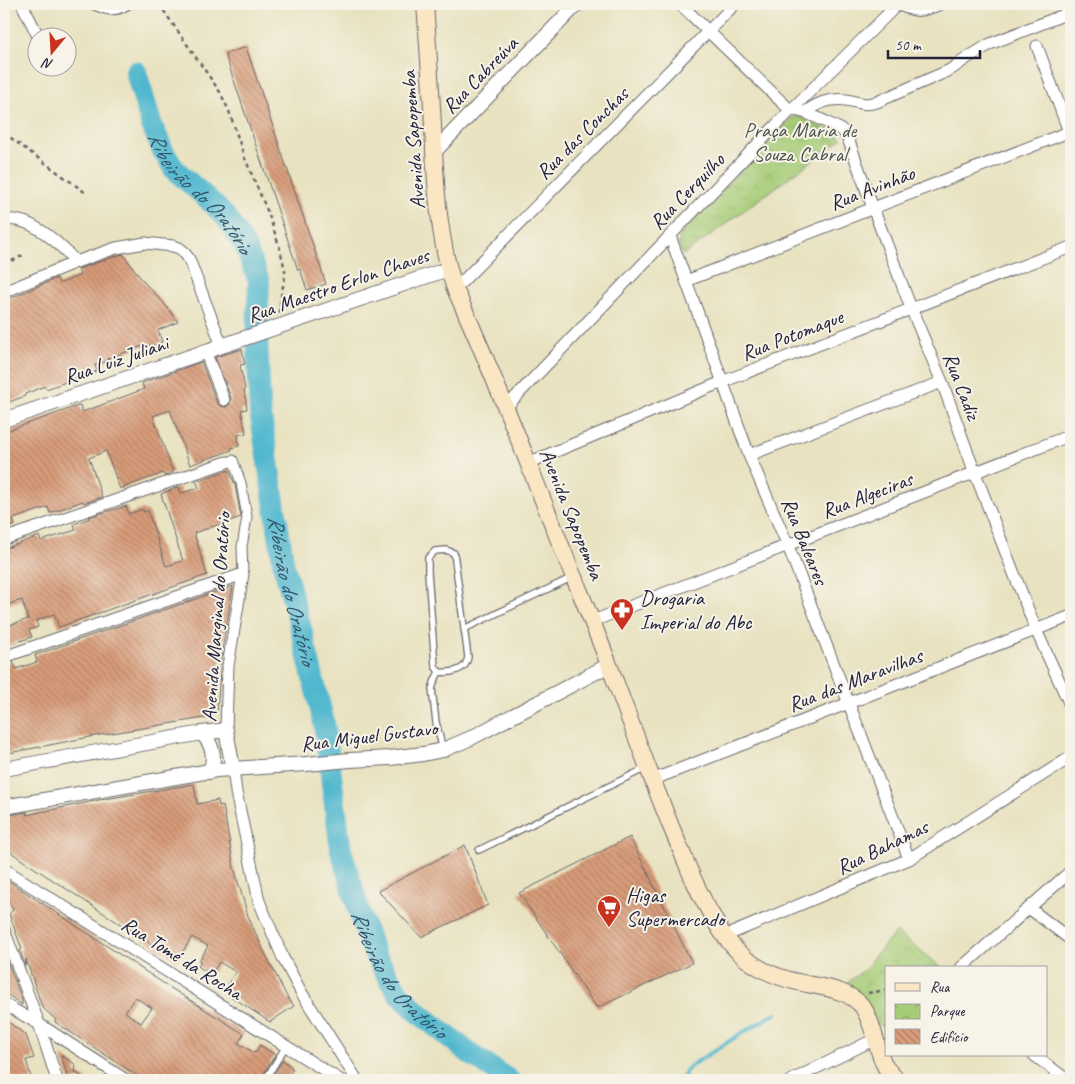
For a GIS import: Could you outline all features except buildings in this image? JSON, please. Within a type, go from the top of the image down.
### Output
[{"type":"main road","name":"Avenida Sapopemba","points":[[426,4],[434,152],[439,208],[448,269],[593,621],[650,774],[698,891],[731,945],[747,960],[769,973],[791,981],[826,987],[854,1000],[868,1017],[880,1046],[886,1068],[897,1080]]},
{"type":"street","points":[[22,4],[34,28]]},
{"type":"street","name":"Rua Cabreúva","points":[[434,152],[576,4]]},
{"type":"street","points":[[680,4],[790,110]]},
{"type":"street","name":"Rua das Conchas","points":[[455,289],[735,4]]},
{"type":"street","points":[[897,4],[911,11],[917,11],[927,10],[941,4]]},
{"type":"street","name":"Rua Cerquilho","points":[[506,408],[790,110],[897,4]]},
{"type":"street","points":[[805,112],[825,101],[844,100],[866,105],[877,102],[950,70],[990,44],[1071,12]]},
{"type":"street","points":[[1037,46],[1071,133]]},
{"type":"street","name":"Rua Cadiz","points":[[790,110],[805,112],[838,128],[847,136],[911,308],[942,382],[1036,630],[1071,707]]},
{"type":"street","name":"Rua Avinhão","points":[[686,281],[1071,133]]},
{"type":"street","points":[[4,220],[21,222],[45,233],[65,249],[76,262]]},
{"type":"street","name":"Rua Baleares","points":[[670,236],[749,455],[788,546],[909,859]]},
{"type":"street","points":[[4,292],[76,262],[116,248],[145,243],[173,246],[183,251],[189,259],[222,346]]},
{"type":"street","name":"Rua Potomaque","points":[[528,463],[722,382],[1071,247]]},
{"type":"street","name":"Rua Maestro Erlon Chaves","points":[[242,339],[448,269]]},
{"type":"street","name":"Rua Luiz Juliani","points":[[4,420],[242,339]]},
{"type":"street","points":[[206,351],[224,400]]},
{"type":"street","points":[[749,455],[942,382]]},
{"type":"street","name":"Rua Algeciras","points":[[593,621],[1071,436]]},
{"type":"street","points":[[4,539],[230,461]]},
{"type":"street","name":"Avenida Marginal do Oratório","points":[[230,461],[241,483],[247,517],[242,547],[243,574],[228,666],[226,730],[236,792],[259,900],[283,958],[301,992],[357,1080]]},
{"type":"street","points":[[4,657],[243,574]]},
{"type":"street","name":"Rua das Maravilhas","points":[[650,774],[849,703],[1071,616]]},
{"type":"street","name":"Rua Miguel Gustavo","points":[[4,806],[209,772],[398,757],[443,750],[471,738],[609,665]]},
{"type":"street","points":[[4,769],[226,730]]},
{"type":"street","points":[[202,733],[208,739],[213,756],[213,763],[209,772]]},
{"type":"street","name":"Rua Bahamas","points":[[725,936],[909,859],[1071,757]]},
{"type":"street","name":"Rua Tomé da Rocha","points":[[4,869],[340,1080]]},
{"type":"street","points":[[963,966],[1071,871]]},
{"type":"street","points":[[1029,908],[1071,940]]},
{"type":"street","points":[[4,930],[56,1080]]},
{"type":"street","points":[[4,1004],[126,1080]]},
{"type":"street","points":[[792,1080],[880,1046]]},
{"type":"street","points":[[1035,1056],[1067,1080]]},
{"type":"lane","points":[[88,4],[109,12],[122,10],[131,4]]},
{"type":"lane","points":[[446,550],[454,553],[464,629],[468,657],[465,665],[457,670],[445,673],[439,672],[435,666],[428,572],[428,558],[435,551],[446,550]]},
{"type":"lane","points":[[464,629],[574,577]]},
{"type":"lane","points":[[439,672],[432,689],[436,722],[443,750]]},
{"type":"lane","points":[[479,850],[650,774]]},
{"type":"lane","points":[[265,1080],[286,1046]]},
{"type":"path","points":[[159,4],[220,92],[230,112],[244,156],[269,215],[285,270],[275,328]]},
{"type":"path","points":[[4,133],[86,193]]},
{"type":"path","points":[[4,263],[25,254]]},
{"type":"green space","name":"Praça Maria de Souza Cabral","points":[[801,117],[836,134],[842,139],[683,255],[679,243],[683,231],[791,118]]},
{"type":"green space","points":[[896,932],[939,966],[885,966],[885,1028],[844,985],[868,967],[872,959]]},
{"type":"waterway","name":"Ribeirão do Oratório","points":[[136,72],[151,123],[163,151],[175,170],[225,216],[244,244],[259,281],[257,330],[260,410],[284,567],[324,723],[341,850],[363,924],[375,955],[399,994],[420,1014],[469,1053],[509,1080]]},
{"type":"waterway","points":[[682,1080],[686,1071],[692,1065],[776,1013]]},
{"type":"place","name":"Drogaria Imperial do Abc","points":[[622,631]]},
{"type":"place","name":"Higas Supermercado","points":[[609,928]]}]
